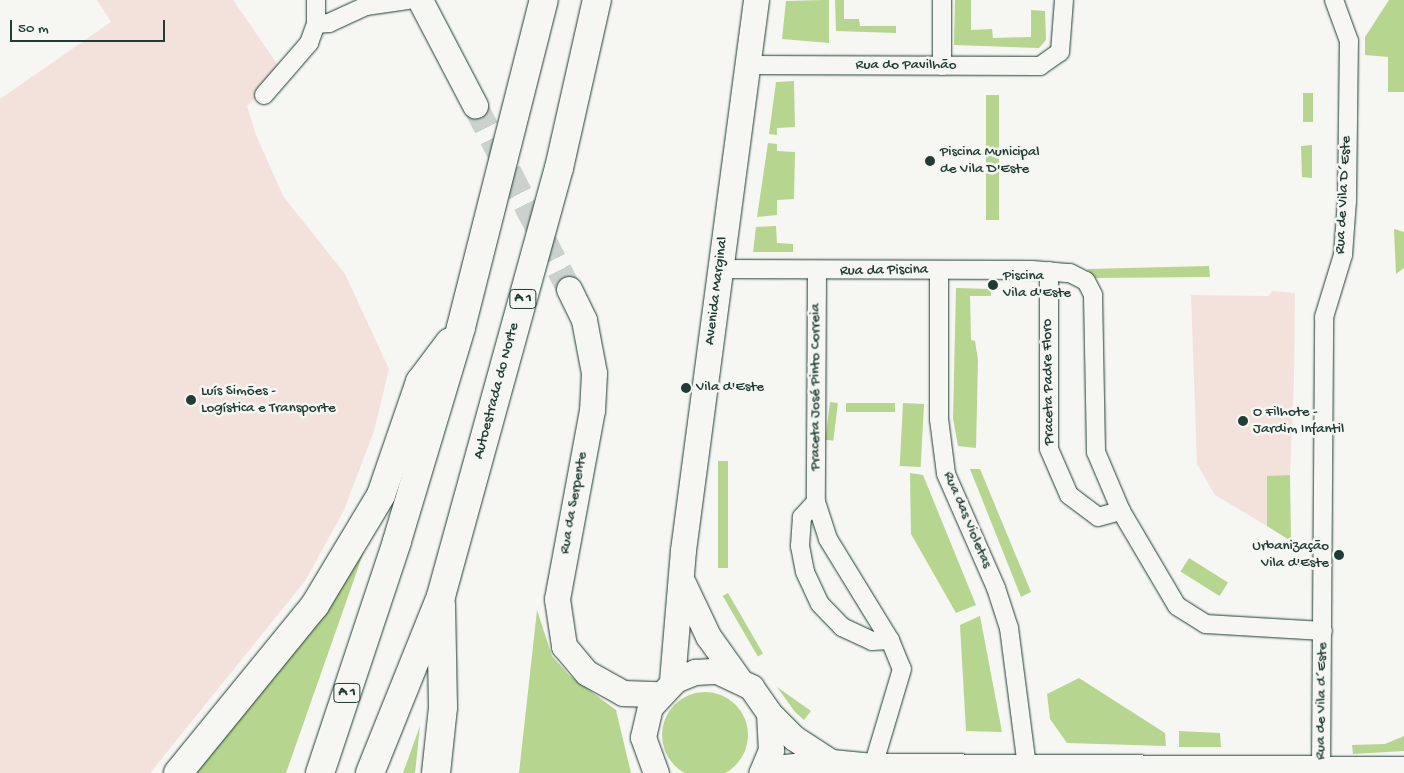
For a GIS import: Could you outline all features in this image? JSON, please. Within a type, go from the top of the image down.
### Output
[{"type":"highway","name":"A 1","points":[[320,773],[397,541],[461,326],[544,0]]},
{"type":"highway","name":"Autoestrada do Norte","points":[[370,773],[441,596],[559,168],[597,0]]},
{"type":"highway","points":[[178,773],[315,605],[381,495],[420,382],[461,326]]},
{"type":"highway","points":[[436,773],[443,707],[441,596]]},
{"type":"street","points":[[264,95],[309,43],[316,24],[316,0]]},
{"type":"street","points":[[316,24],[329,23],[366,6],[408,0]]},
{"type":"street","points":[[420,0],[475,106]]},
{"type":"street","name":"Avenida Marginal","points":[[665,688],[677,600],[683,583],[683,550],[756,0]]},
{"type":"street","points":[[942,0],[942,66]]},
{"type":"street","name":"Rua do Pavilhão","points":[[748,65],[1040,66],[1060,52],[1064,0]]},
{"type":"street","name":"Rua de Vila D´Este","points":[[1323,631],[1324,317],[1343,255],[1347,201],[1349,41],[1334,0]]},
{"type":"street","name":"Rua da Piscina","points":[[719,269],[817,273],[939,270],[1049,271]]},
{"type":"street","name":"Rua das Violetas","points":[[939,270],[938,419],[946,474],[996,588],[1008,628],[1027,766]]},
{"type":"street","points":[[1049,271],[1070,273],[1086,281],[1093,295],[1096,452],[1121,511],[1177,606],[1206,624],[1323,631]]},
{"type":"street","name":"Praceta Padre Floro","points":[[1049,271],[1049,449],[1069,495],[1098,517],[1121,511]]},
{"type":"street","name":"Praceta José Pinto Correia","points":[[817,273],[816,502],[828,539],[890,640],[902,669],[873,766]]},
{"type":"street","name":"Rua da Serpente","points":[[569,289],[584,320],[594,373],[592,410],[557,600],[564,646],[587,673],[623,692],[644,723]]},
{"type":"street","points":[[816,502],[802,517],[800,546],[805,572],[820,604],[842,626],[872,641],[890,640]]},
{"type":"street","name":"Avenida Marginal","points":[[683,583],[708,636],[738,678]]},
{"type":"street","name":"Rua de Vila d´Este","points":[[1321,770],[1323,631]]},
{"type":"street","points":[[656,773],[646,762],[644,723],[665,688],[696,672],[717,671],[738,678],[751,687],[769,713],[794,738],[831,762]]},
{"type":"street","name":"Rua da Serpente","points":[[623,692],[665,688]]},
{"type":"street","points":[[761,773],[771,750],[769,713]]},
{"type":"street","points":[[773,773],[785,767],[831,762],[873,766],[1027,766],[1133,770],[1404,769]]},
{"type":"shaded area","name":"Luís Simões - Logística e Transporte","points":[[97,0],[233,0],[282,71],[247,106],[256,135],[283,196],[345,274],[389,369],[374,431],[344,510],[305,581],[150,773],[0,773],[0,99],[111,22]]},
{"type":"shaded area","name":"O Filhote - Jardim Infantil","points":[[1272,291],[1295,293],[1294,377],[1290,475],[1267,476],[1267,526],[1215,495],[1197,464],[1191,295],[1269,296]]},
{"type":"green space","points":[[829,0],[829,43],[782,39],[786,1]]},
{"type":"green space","points":[[835,0],[844,0],[844,19],[859,19],[860,26],[896,26],[896,33],[836,31]]},
{"type":"green space","points":[[955,0],[971,0],[971,30],[992,29],[993,38],[1031,37],[1031,10],[1045,11],[1046,40],[1039,48],[954,45]]},
{"type":"green space","points":[[1389,0],[1404,0],[1404,92],[1388,92],[1388,57],[1365,55],[1365,37]]},
{"type":"green space","points":[[794,81],[795,127],[777,128],[777,135],[769,134],[776,82]]},
{"type":"green space","points":[[1303,93],[1313,93],[1313,122],[1303,122]]},
{"type":"green space","points":[[986,95],[999,95],[999,220],[986,220]]},
{"type":"green space","points":[[768,143],[777,144],[777,151],[795,152],[794,199],[777,200],[777,215],[757,217]]},
{"type":"green space","points":[[1312,145],[1312,178],[1302,177],[1301,146]]},
{"type":"green space","points":[[776,226],[777,243],[793,244],[793,252],[753,252],[756,227]]},
{"type":"green space","points":[[1394,229],[1404,232],[1404,268],[1396,274]]},
{"type":"green space","points":[[1209,266],[1210,277],[1094,278],[1087,269]]},
{"type":"green space","points":[[956,288],[991,289],[991,296],[970,296],[971,340],[975,341],[978,360],[976,448],[958,446],[953,418]]},
{"type":"green space","points":[[830,402],[838,403],[833,441],[825,440]]},
{"type":"green space","points":[[846,403],[895,403],[895,412],[846,412]]},
{"type":"green space","points":[[903,403],[924,404],[921,467],[900,466]]},
{"type":"green space","points":[[718,461],[728,461],[728,568],[718,568]]},
{"type":"green space","points":[[970,469],[980,469],[1031,592],[1021,597]]},
{"type":"green space","points":[[910,473],[923,475],[976,605],[956,613],[911,534]]},
{"type":"green space","points":[[1290,475],[1291,541],[1267,526],[1267,476]]},
{"type":"green space","points":[[364,551],[286,773],[193,773],[293,650]]},
{"type":"green space","points":[[1189,558],[1228,582],[1220,596],[1181,572]]},
{"type":"green space","points":[[728,593],[763,654],[758,657],[723,596]]},
{"type":"green space","points":[[537,610],[552,656],[570,676],[616,710],[631,773],[519,773]]},
{"type":"green space","points":[[980,616],[1002,732],[966,731],[960,625]]},
{"type":"green space","points":[[1079,678],[1165,733],[1166,746],[1067,743],[1050,719],[1047,694]]},
{"type":"green space","points":[[777,687],[811,711],[804,720],[795,712]]},
{"type":"green space","points":[[705,692],[721,696],[735,705],[744,719],[748,735],[744,751],[735,765],[721,774],[705,778],[689,774],[675,765],[666,751],[662,735],[666,719],[675,705],[689,696]]},
{"type":"green space","points":[[420,726],[415,773],[403,773]]},
{"type":"green space","points":[[1179,731],[1220,733],[1221,747],[1179,747]]},
{"type":"green space","points":[[1404,736],[1404,751],[1353,754],[1352,745],[1385,744]]},
{"type":"tunnel","points":[[475,105],[569,289]]},
{"type":"place","name":"Piscina Municipal de Vila D'Este","points":[[930,161]]},
{"type":"place","name":"Piscina Vila d'Este","points":[[993,285]]},
{"type":"place","name":"Vila d'Este","points":[[686,388]]},
{"type":"place","name":"Luís Simões - Logística e Transporte","points":[[191,400]]},
{"type":"place","name":"O Filhote - Jardim Infantil","points":[[1243,421]]},
{"type":"place","name":"Urbanização Vila d'Este","points":[[1339,555]]}]
